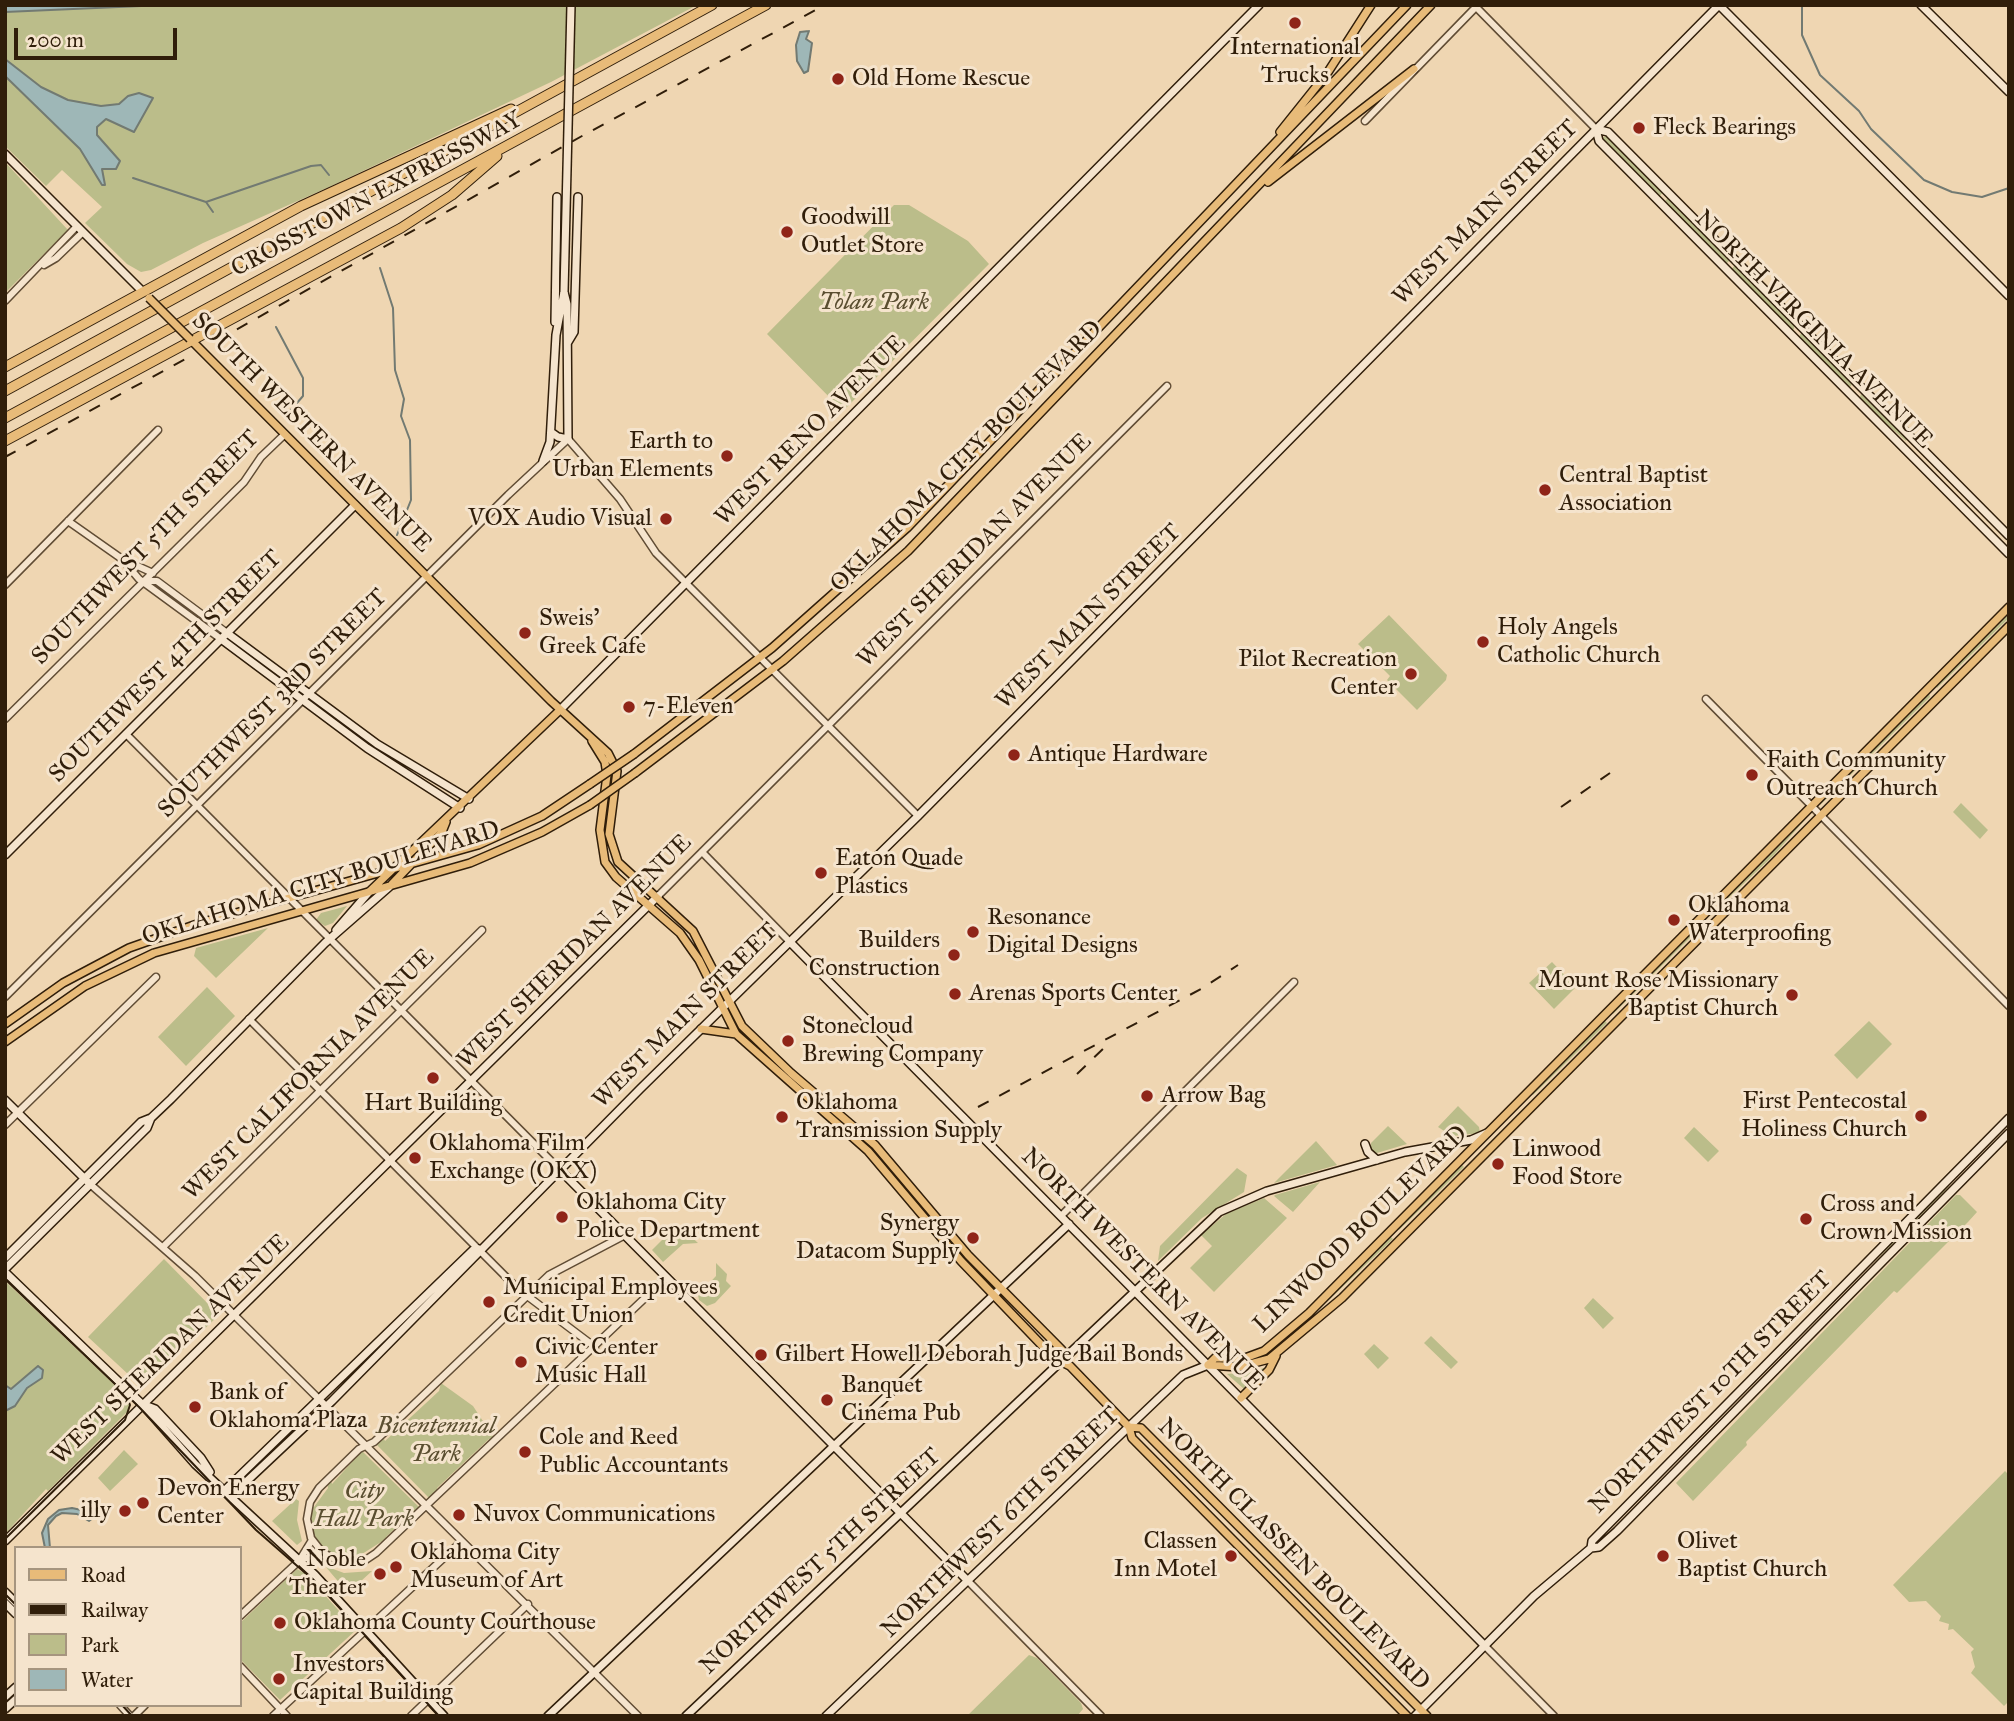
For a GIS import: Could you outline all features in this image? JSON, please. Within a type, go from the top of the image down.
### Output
[{"type":"highway","name":"CROSSTOWN EXPRESSWAY","points":[[5,391],[712,5]]},
{"type":"highway","name":"CROSSTOWN EXPRESSWAY","points":[[5,418],[766,5]]},
{"type":"highway","points":[[5,368],[146,295],[340,187],[455,133],[559,89]]},
{"type":"highway","points":[[5,441],[401,228],[452,195],[508,146]]},
{"type":"main road","points":[[551,432],[558,438],[568,439],[568,343],[564,292],[571,5]]},
{"type":"main road","name":"WEST RENO AVENUE","points":[[5,1258],[147,1128],[151,1118],[329,939],[390,886],[442,832],[446,822],[686,584],[1259,5]]},
{"type":"main road","points":[[1244,176],[1324,78],[1371,5]]},
{"type":"main road","name":"OKLAHOMA CITY BOULEVARD","points":[[5,1024],[63,982],[129,948],[180,929],[409,866],[505,834],[542,816],[634,754],[760,658],[844,587],[906,528],[1407,5]]},
{"type":"main road","name":"OKLAHOMA CITY BOULEVARD","points":[[5,1042],[64,999],[137,961],[193,940],[390,886],[503,850],[590,805],[635,773],[772,671],[916,544],[1431,5]]},
{"type":"main road","points":[[1719,5],[2009,296]]},
{"type":"main road","name":"WEST MAIN STREET","points":[[228,1493],[475,1258],[479,1250],[559,1169],[918,816],[1719,5]]},
{"type":"main road","points":[[1921,5],[2009,92]]},
{"type":"main road","points":[[1248,197],[1415,69]]},
{"type":"main road","name":"NORTH VIRGINIA AVENUE","points":[[2009,536],[1610,133],[1596,129],[1599,141],[2009,554]]},
{"type":"main road","name":"SOUTH WESTERN AVENUE","points":[[5,154],[426,577],[560,710],[608,753],[617,767],[610,822],[613,850],[622,867],[658,896]]},
{"type":"main road","points":[[556,335],[553,308],[557,197]]},
{"type":"main road","points":[[568,343],[574,332],[578,197]]},
{"type":"main road","points":[[544,461],[551,432],[556,335],[564,292]]},
{"type":"main road","points":[[1904,449],[1913,440]]},
{"type":"main road","name":"SOUTHWEST 4TH STREET","points":[[5,855],[355,505]]},
{"type":"main road","name":"LINWOOD BOULEVARD","points":[[1208,1365],[1215,1358],[1252,1356],[1277,1342],[2009,607]]},
{"type":"main road","name":"LINWOOD BOULEVARD","points":[[1208,1365],[1251,1366],[1278,1353],[1342,1298],[2009,626]]},
{"type":"main road","points":[[227,633],[377,744],[469,799]]},
{"type":"main road","points":[[221,639],[367,748],[460,808]]},
{"type":"main road","name":"NORTH CLASSEN BOULEVARD","points":[[590,738],[605,762],[607,775],[600,830],[602,854],[616,877],[650,904],[692,949],[736,1034],[867,1151],[961,1261],[1054,1357],[1064,1360],[1129,1427],[1132,1437],[1406,1716]]},
{"type":"main road","name":"WEST RENO AVENUE","points":[[329,939],[390,871],[436,826],[446,822]]},
{"type":"main road","name":"NORTH CLASSEN BOULEVARD","points":[[658,896],[700,942],[728,1003],[758,1043],[875,1145],[968,1255],[1062,1350],[1064,1360]]},
{"type":"main road","name":"WEST SHERIDAN AVENUE","points":[[5,1541],[658,896]]},
{"type":"main road","name":"NORTH WESTERN AVENUE","points":[[790,942],[1484,1645]]},
{"type":"main road","points":[[701,1029],[736,1034]]},
{"type":"main road","points":[[5,1100],[87,1181]]},
{"type":"main road","name":"NORTHWEST 10TH STREET","points":[[1591,1548],[1592,1541],[2009,1118]]},
{"type":"main road","name":"NORTHWEST 5TH STREET","points":[[686,1716],[1136,1292],[1205,1222],[1232,1205],[1267,1191],[1427,1147],[1471,1140],[1488,1132]]},
{"type":"main road","name":"NORTHWEST 10TH STREET","points":[[1415,1716],[1534,1596],[1591,1548],[1599,1547],[1617,1531],[2009,1133]]},
{"type":"main road","points":[[1365,1144],[1377,1160]]},
{"type":"main road","points":[[559,1169],[968,1581]]},
{"type":"main road","name":"WEST RENO AVENUE","points":[[5,1270],[87,1181]]},
{"type":"main road","points":[[548,1716],[1069,1224]]},
{"type":"main road","points":[[5,1270],[142,1404],[195,1464],[213,1477],[299,1561],[444,1716]]},
{"type":"main road","points":[[1241,1398],[1269,1370],[1278,1353]]},
{"type":"main road","name":"NORTHWEST 6TH STREET","points":[[826,1716],[1183,1375],[1208,1365]]},
{"type":"main road","name":"NORTH CLASSEN BOULEVARD","points":[[1129,1427],[1141,1428],[1427,1716]]},
{"type":"street","points":[[1365,121],[1475,6]]},
{"type":"street","name":"NORTH VIRGINIA AVENUE","points":[[1475,6],[1596,129]]},
{"type":"street","points":[[5,300],[43,265],[56,258],[80,229]]},
{"type":"street","name":"WEST SHERIDAN AVENUE","points":[[658,896],[1167,386]]},
{"type":"street","points":[[5,585],[158,430]]},
{"type":"street","name":"SOUTHWEST 5TH STREET","points":[[5,719],[244,482],[261,457],[285,434]]},
{"type":"street","points":[[568,439],[620,499],[651,548],[918,816]]},
{"type":"street","name":"SOUTHWEST 3RD STREET","points":[[5,997],[568,439]]},
{"type":"street","points":[[68,521],[122,559],[147,573],[153,573]]},
{"type":"street","points":[[122,559],[144,582],[221,639]]},
{"type":"street","points":[[144,582],[157,581],[227,633]]},
{"type":"street","points":[[1706,699],[2009,1006]]},
{"type":"street","points":[[126,734],[559,1169]]},
{"type":"street","name":"NORTH WESTERN AVENUE","points":[[702,852],[790,942]]},
{"type":"street","name":"WEST CALIFORNIA AVENUE","points":[[163,1247],[482,930]]},
{"type":"street","points":[[5,1125],[156,977]]},
{"type":"street","points":[[1061,1216],[1294,982]]},
{"type":"street","points":[[249,1019],[526,1296],[595,1347]]},
{"type":"street","points":[[87,1181],[235,1315],[638,1716]]},
{"type":"street","points":[[625,1235],[558,1268],[386,1432],[319,1488],[307,1511],[312,1540],[322,1552],[338,1561],[352,1563],[364,1561],[376,1553],[428,1507],[666,1278]]},
{"type":"street","points":[[242,1614],[299,1561],[312,1540]]},
{"type":"street","points":[[273,1716],[462,1541]]},
{"type":"street","points":[[299,1561],[322,1552]]},
{"type":"street","points":[[968,1581],[1101,1716]]},
{"type":"street","points":[[411,1716],[528,1604]]},
{"type":"street","name":"NORTH WESTERN AVENUE","points":[[1484,1645],[1554,1716]]},
{"type":"street","points":[[242,1668],[287,1716]]},
{"type":"green space","points":[[5,5],[697,5],[551,82],[203,243],[151,270],[141,272],[127,264],[85,223],[102,207],[62,170],[46,186],[5,146]]},
{"type":"green space","points":[[1607,134],[1663,192],[1659,197],[1601,140]]},
{"type":"green space","points":[[5,162],[68,230],[5,293]]},
{"type":"green space","points":[[1668,198],[1730,260],[1726,264],[1664,202]]},
{"type":"green space","name":"Tolan Park","points":[[894,205],[909,205],[968,241],[989,264],[843,411],[767,334]]},
{"type":"green space","points":[[1735,265],[1794,323],[1794,329],[1791,330],[1731,270]]},
{"type":"green space","points":[[1802,332],[1852,383],[1851,386],[1848,388],[1798,338]]},
{"type":"green space","points":[[1861,394],[1907,438],[1906,441],[1859,400]]},
{"type":"green space","points":[[2009,614],[2009,618],[1937,688],[1936,686]]},
{"type":"green space","points":[[1389,615],[1447,675],[1446,680],[1417,710],[1387,680],[1390,676],[1358,644]]},
{"type":"green space","points":[[1929,693],[1930,697],[1820,805],[1820,803]]},
{"type":"green space","points":[[1961,803],[1988,830],[1980,839],[1953,812]]},
{"type":"green space","points":[[1809,813],[1774,855],[1702,923]]},
{"type":"green space","points":[[347,906],[333,923],[325,926],[316,920],[321,913]]},
{"type":"green space","points":[[268,928],[216,978],[194,956],[196,948]]},
{"type":"green space","points":[[1694,930],[1696,932],[1613,1014],[1613,1012]]},
{"type":"green space","points":[[1552,962],[1576,987],[1554,1009],[1529,983]]},
{"type":"green space","points":[[207,987],[235,1016],[186,1066],[158,1037]]},
{"type":"green space","points":[[1604,1020],[1607,1023],[1533,1095],[1532,1093]]},
{"type":"green space","points":[[1869,1021],[1892,1044],[1857,1079],[1834,1055]]},
{"type":"green space","points":[[1458,1106],[1479,1127],[1480,1133],[1452,1136],[1438,1127]]},
{"type":"green space","points":[[1388,1126],[1407,1144],[1377,1153],[1371,1152],[1371,1143]]},
{"type":"green space","points":[[1694,1127],[1719,1151],[1708,1162],[1684,1138]]},
{"type":"green space","points":[[1316,1141],[1337,1165],[1274,1183]]},
{"type":"green space","points":[[1461,1164],[1464,1167],[1399,1230],[1398,1228]]},
{"type":"green space","points":[[1237,1168],[1247,1175],[1244,1192],[1202,1218],[1158,1261],[1160,1246]]},
{"type":"green space","points":[[1320,1182],[1293,1212],[1274,1196],[1275,1195]]},
{"type":"green space","points":[[1945,1185],[1949,1186],[1871,1266]]},
{"type":"green space","points":[[1956,1195],[1960,1195],[1977,1212],[1897,1293],[1894,1291],[1746,1442],[1747,1445],[1693,1501],[1676,1483]]},
{"type":"green space","points":[[1264,1198],[1287,1218],[1214,1292],[1190,1268],[1212,1246],[1201,1235],[1226,1214]]},
{"type":"green space","points":[[672,1230],[678,1235],[684,1230],[698,1243],[683,1244],[663,1262],[652,1250]]},
{"type":"green space","points":[[1390,1236],[1393,1239],[1317,1311],[1317,1310]]},
{"type":"green space","points":[[164,1259],[219,1315],[143,1388],[88,1337]]},
{"type":"green space","points":[[716,1263],[727,1274],[726,1281],[731,1286],[715,1303],[707,1306],[699,1300],[698,1295],[716,1276]]},
{"type":"green space","points":[[5,1281],[123,1393],[130,1404],[127,1412],[48,1491],[46,1489],[5,1534]]},
{"type":"green space","points":[[1593,1298],[1614,1318],[1603,1329],[1584,1308]]},
{"type":"green space","points":[[1431,1336],[1458,1362],[1451,1369],[1424,1343]]},
{"type":"green space","points":[[1374,1344],[1389,1358],[1378,1369],[1364,1354]]},
{"type":"green space","points":[[1267,1367],[1244,1389],[1227,1374],[1251,1372]]},
{"type":"green space","name":"Bicentennial Park","points":[[441,1383],[473,1406],[494,1438],[491,1443],[489,1439],[437,1488],[438,1493],[430,1499],[376,1444],[383,1437],[385,1441],[439,1391]]},
{"type":"green space","points":[[124,1450],[138,1464],[110,1491],[98,1478]]},
{"type":"green space","name":"City Hall Park","points":[[362,1451],[420,1508],[413,1518],[411,1514],[386,1537],[387,1543],[382,1546],[381,1542],[362,1554],[360,1559],[351,1561],[324,1551],[314,1539],[309,1521],[311,1505],[314,1507],[328,1488],[327,1483],[331,1480],[332,1484]]},
{"type":"green space","points":[[2005,1471],[2009,1475],[2009,1701],[2004,1706],[1971,1673],[1975,1667],[1971,1652],[1974,1649],[1953,1629],[1948,1630],[1949,1624],[1939,1621],[1941,1616],[1926,1601],[1909,1602],[1893,1585]]},
{"type":"green space","points":[[296,1499],[299,1501],[297,1520],[302,1541],[297,1545],[272,1521]]},
{"type":"green space","points":[[325,1566],[344,1573],[372,1571],[348,1593]]},
{"type":"green space","name":"Oklahoma County Courthouse","points":[[297,1569],[306,1574],[356,1630],[280,1700],[242,1661],[242,1621]]},
{"type":"green space","points":[[1029,1655],[1037,1658],[1081,1703],[1083,1709],[1077,1716],[967,1716]]},
{"type":"water","points":[[5,5],[164,5],[5,12]]},
{"type":"water","points":[[809,31],[806,39],[812,43],[808,71],[804,73],[797,61],[796,45],[800,32]]},
{"type":"water","points":[[5,59],[41,87],[68,100],[101,106],[119,104],[128,96],[139,93],[153,98],[134,132],[106,119],[97,127],[97,135],[120,161],[116,169],[102,169],[105,185],[102,185],[80,149],[5,76]]},
{"type":"water","points":[[38,1366],[43,1370],[42,1378],[27,1388],[15,1406],[5,1411],[5,1385],[11,1389]]},
{"type":"water","points":[[72,1508],[86,1511],[93,1518],[89,1521],[77,1514],[62,1513],[56,1516],[48,1525],[50,1546],[45,1546],[42,1533],[48,1519],[59,1510]]},
{"type":"waterway","points":[[1802,5],[1802,35],[1820,75],[1859,111],[1871,129],[1924,180],[1952,192],[1982,197],[2009,188]]},
{"type":"waterway","points":[[206,202],[311,166],[321,165],[329,175]]},
{"type":"waterway","points":[[133,178],[206,202],[213,212]]},
{"type":"waterway","points":[[380,268],[393,308],[395,370],[404,399],[401,416],[410,440],[411,500],[397,535]]},
{"type":"waterway","points":[[276,327],[303,378],[303,396],[290,411]]},
{"type":"tram line","points":[[5,1279],[139,1407],[256,1530],[319,1585],[439,1716]]},
{"type":"tram line","points":[[5,1539],[125,1420],[130,1405],[126,1394]]},
{"type":"tram line","points":[[5,1594],[14,1603]]},
{"type":"tram line","points":[[124,1707],[132,1716]]},
{"type":"railway","points":[[216,341],[582,136],[825,5]]},
{"type":"railway","points":[[5,457],[189,357]]},
{"type":"railway","points":[[1561,807],[1610,773]]},
{"type":"railway","points":[[978,1107],[1201,989],[1238,965]]},
{"type":"railway","points":[[1077,1074],[1107,1045]]},
{"type":"place","name":"International Trucks","points":[[1295,23]]},
{"type":"place","name":"Old Home Rescue","points":[[838,79]]},
{"type":"place","name":"Fleck Bearings","points":[[1639,128]]},
{"type":"place","name":"Goodwill Outlet Store","points":[[787,232]]},
{"type":"place","name":"Earth to Urban Elements","points":[[727,456]]},
{"type":"place","name":"Central Baptist Association","points":[[1545,490]]},
{"type":"place","name":"VOX Audio Visual","points":[[666,519]]},
{"type":"place","name":"Sweis' Greek Cafe","points":[[525,633]]},
{"type":"place","name":"Holy Angels Catholic Church","points":[[1483,642]]},
{"type":"place","name":"Pilot Recreation Center","points":[[1411,674]]},
{"type":"place","name":"7-Eleven","points":[[629,707]]},
{"type":"place","name":"Antique Hardware","points":[[1014,755]]},
{"type":"place","name":"Faith Community Outreach Church","points":[[1752,775]]},
{"type":"place","name":"Eaton Quade Plastics","points":[[821,873]]},
{"type":"place","name":"Oklahoma Waterproofing","points":[[1674,920]]},
{"type":"place","name":"Resonance Digital Designs","points":[[973,932]]},
{"type":"place","name":"Builders Construction","points":[[954,955]]},
{"type":"place","name":"Arenas Sports Center","points":[[955,994]]},
{"type":"place","name":"Mount Rose Missionary Baptist Church","points":[[1792,995]]},
{"type":"place","name":"Stonecloud Brewing Company","points":[[788,1041]]},
{"type":"place","name":"Hart Building","points":[[433,1078]]},
{"type":"place","name":"Arrow Bag","points":[[1147,1096]]},
{"type":"place","name":"First Pentecostal Holiness Church","points":[[1921,1116]]},
{"type":"place","name":"Oklahoma Transmission Supply","points":[[782,1117]]},
{"type":"place","name":"Oklahoma Film Exchange (OKX)","points":[[415,1158]]},
{"type":"place","name":"Linwood Food Store","points":[[1498,1164]]},
{"type":"place","name":"Oklahoma City Police Department","points":[[562,1217]]},
{"type":"place","name":"Cross and Crown Mission","points":[[1806,1219]]},
{"type":"place","name":"Synergy Datacom Supply","points":[[973,1238]]},
{"type":"place","name":"Municipal Employees Credit Union","points":[[489,1302]]},
{"type":"place","name":"Gilbert Howell Deborah Judge Bail Bonds","points":[[761,1355]]},
{"type":"place","name":"Civic Center Music Hall","points":[[521,1362]]},
{"type":"place","name":"Banquet Cinema Pub","points":[[827,1400]]},
{"type":"place","name":"Bank of Oklahoma Plaza","points":[[195,1407]]},
{"type":"place","name":"Cole and Reed Public Accountants","points":[[525,1452]]},
{"type":"place","name":"Devon Energy Center","points":[[143,1503]]},
{"type":"place","name":"illy","points":[[125,1511]]},
{"type":"place","name":"Nuvox Communications","points":[[459,1515]]},
{"type":"place","name":"Classen Inn Motel","points":[[1231,1556]]},
{"type":"place","name":"Olivet Baptist Church","points":[[1663,1556]]},
{"type":"place","name":"Oklahoma City Museum of Art","points":[[396,1567]]},
{"type":"place","name":"Noble Theater","points":[[380,1574]]},
{"type":"place","name":"Oklahoma County Courthouse","points":[[280,1623]]},
{"type":"place","name":"Investors Capital Building","points":[[279,1679]]}]
